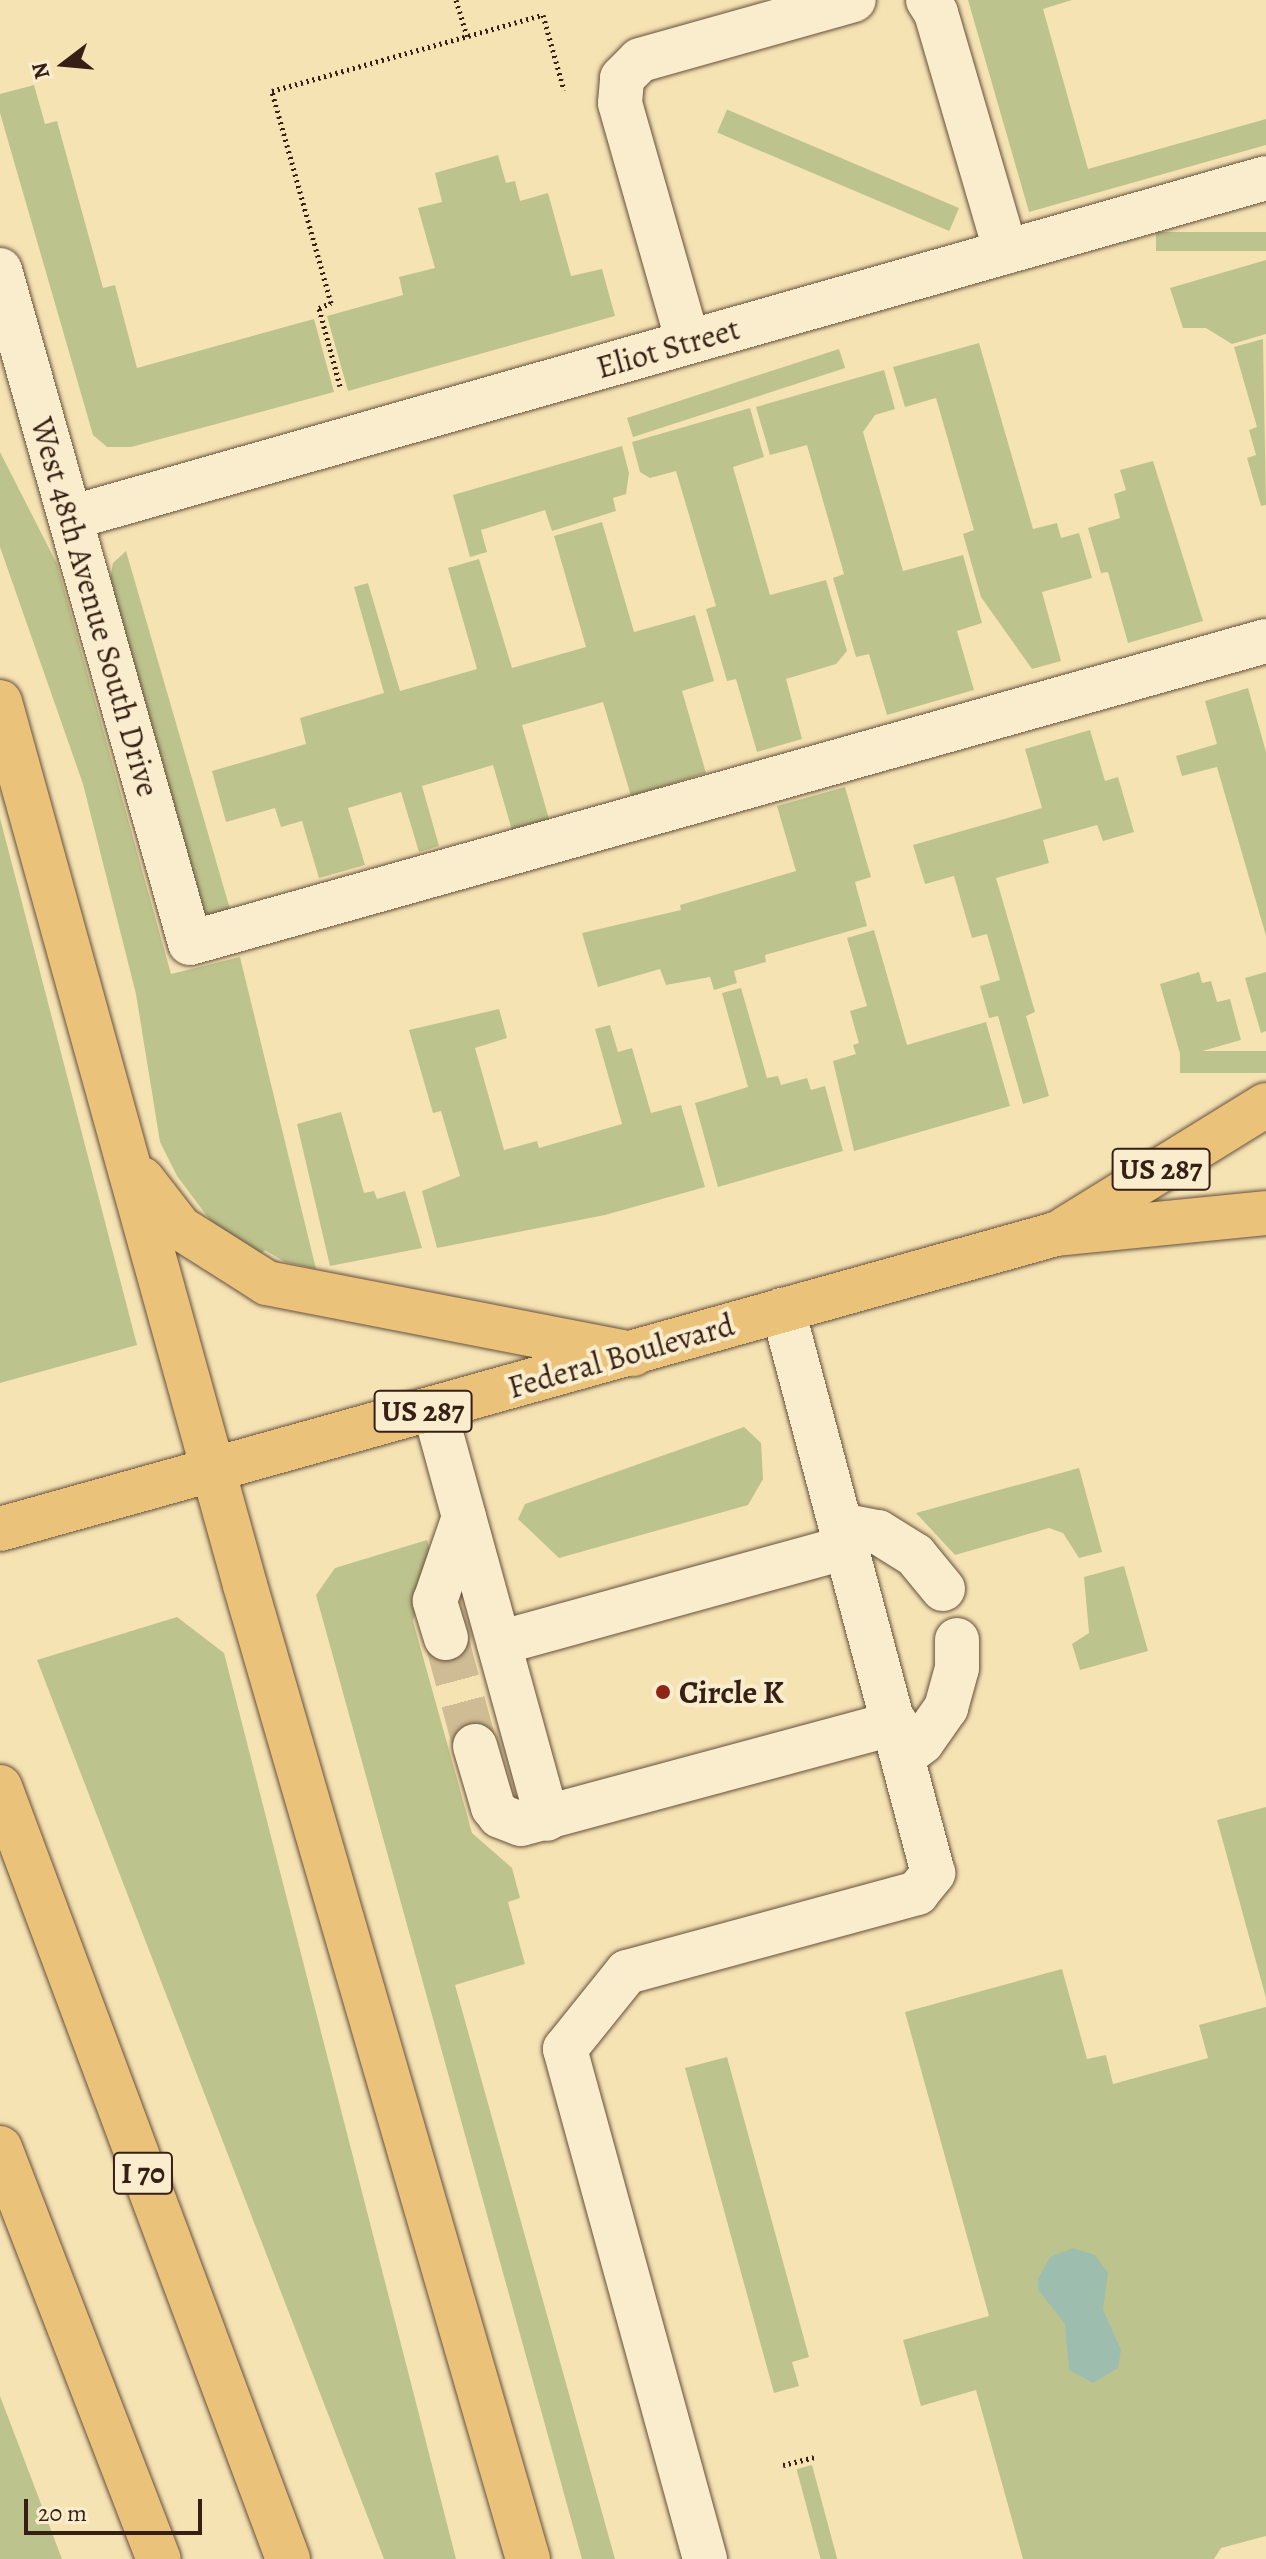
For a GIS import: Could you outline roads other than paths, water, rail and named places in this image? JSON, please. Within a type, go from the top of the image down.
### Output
[{"type":"main road","points":[[0,702],[213,1469],[528,2559]]},
{"type":"main road","name":"Federal Boulevard","points":[[1056,1234],[1266,1105]]},
{"type":"main road","points":[[131,1165],[180,1228],[267,1283],[633,1354]]},
{"type":"main road","name":"Federal Boulevard","points":[[0,1529],[1056,1234],[1266,1213]]},
{"type":"main road","name":"I 70","points":[[0,1787],[288,2559]]},
{"type":"main road","points":[[0,2148],[159,2559]]},
{"type":"street","points":[[688,342],[620,103],[622,78],[640,60],[854,0]]},
{"type":"street","points":[[928,0],[936,13],[1006,252]]},
{"type":"street","name":"Eliot Street","points":[[70,518],[1266,178]]},
{"type":"street","name":"West 48th Avenue South Drive","points":[[0,270],[190,943],[1266,641]]},
{"type":"street","points":[[705,2559],[565,2049],[627,1972],[924,1887],[933,1864],[783,1310]]},
{"type":"street","points":[[434,1408],[547,1819]]},
{"type":"street","points":[[446,1638],[435,1601],[464,1517]]},
{"type":"street","points":[[499,1643],[844,1536],[890,1539],[915,1555],[943,1589]]},
{"type":"street","points":[[475,1746],[500,1816],[521,1824],[900,1739],[922,1742],[946,1708],[957,1668],[957,1640]]},
{"type":"tunnel","points":[[446,1638],[475,1746]]},
{"type":"place","name":"Circle K","points":[[663,1692]]}]
